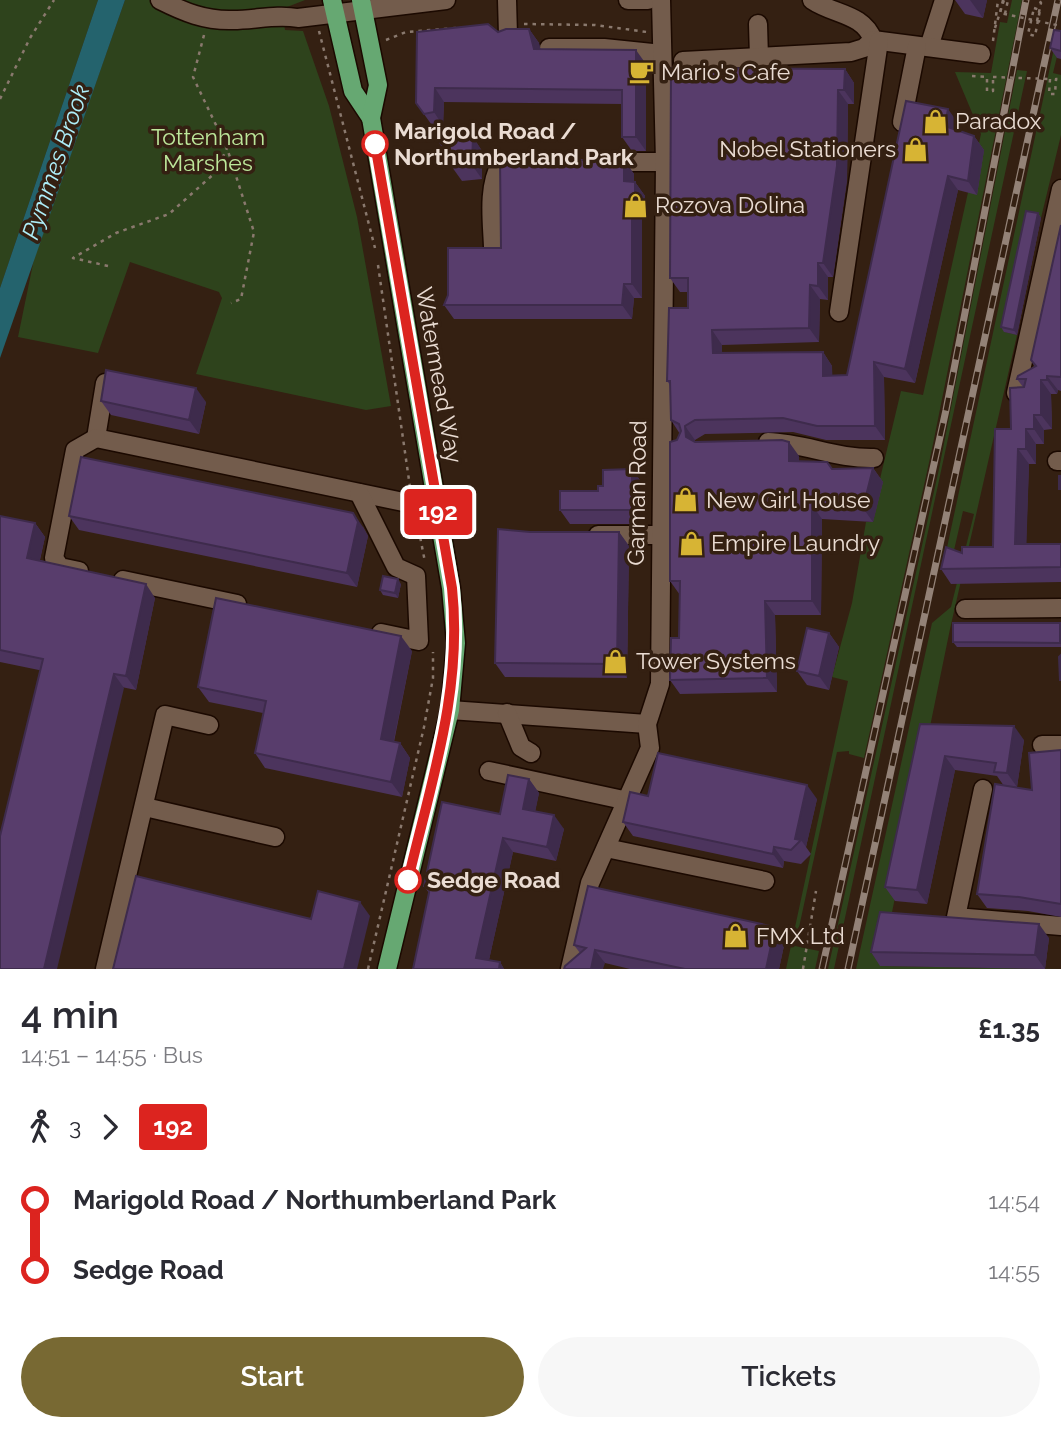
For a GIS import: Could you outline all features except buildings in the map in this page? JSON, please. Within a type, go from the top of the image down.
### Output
[{"type":"main road","name":"Watermead Way","points":[[362,5],[378,85],[371,118],[454,608],[456,643],[450,710],[387,969]]},
{"type":"main road","name":"Watermead Way","points":[[333,7],[353,91],[371,118]]},
{"type":"street","points":[[160,0],[190,15],[231,20],[281,16],[298,18],[333,7],[446,0]]},
{"type":"street","points":[[507,0],[508,35]]},
{"type":"street","points":[[628,0],[648,0]]},
{"type":"street","name":"Garman Road","points":[[570,969],[590,883],[650,748],[647,724],[660,684],[661,534],[671,445],[661,0]]},
{"type":"street","points":[[812,0],[859,19],[869,27],[876,41],[839,312]]},
{"type":"street","points":[[898,144],[923,46],[944,0]]},
{"type":"street","points":[[758,24],[760,58]]},
{"type":"street","points":[[683,61],[851,52],[876,41],[981,54]]},
{"type":"street","points":[[549,48],[604,48],[662,54]]},
{"type":"street","points":[[493,247],[492,188],[501,163],[536,162]]},
{"type":"street","points":[[589,162],[665,162]]},
{"type":"street","points":[[1016,393],[1061,189]]},
{"type":"street","points":[[96,438],[105,383]]},
{"type":"street","points":[[260,608],[60,567],[54,558],[75,450],[96,438],[413,504],[436,502]]},
{"type":"street","points":[[748,442],[793,443],[851,459],[874,458]]},
{"type":"street","points":[[359,493],[396,567],[416,576],[419,641],[366,630]]},
{"type":"street","points":[[576,535],[661,534]]},
{"type":"street","points":[[965,609],[1061,608]]},
{"type":"street","points":[[450,710],[647,724]]},
{"type":"street","points":[[507,713],[521,747],[531,753]]},
{"type":"street","points":[[105,969],[165,715],[209,724]]},
{"type":"street","points":[[1042,745],[1061,744]]},
{"type":"street","points":[[489,771],[628,801]]},
{"type":"street","points":[[983,789],[956,918],[1061,926]]},
{"type":"street","points":[[145,807],[275,837]]},
{"type":"street","points":[[606,848],[765,881]]},
{"type":"path","points":[[0,99],[30,38],[54,0]]},
{"type":"path","points":[[995,29],[993,23],[998,0]]},
{"type":"path","points":[[981,54],[990,54],[1005,0]]},
{"type":"path","points":[[1005,0],[1000,13],[1061,26]]},
{"type":"path","points":[[1038,20],[1040,10],[1034,8],[1028,34],[1035,36],[1038,20],[1041,3],[1039,0]]},
{"type":"path","points":[[208,19],[193,78],[227,148],[254,232],[241,299],[231,303]]},
{"type":"path","points":[[405,23],[406,32]]},
{"type":"path","points":[[972,76],[987,77],[987,91],[993,91],[993,77],[1050,79],[1049,94],[1055,94],[1056,79],[1061,79]]},
{"type":"path","points":[[108,266],[73,258],[116,233],[169,214],[216,172],[227,148]]},
{"type":"path","points":[[803,969],[816,891]]},
{"type":"green space","points":[[0,0],[98,0],[0,288]]},
{"type":"green space","name":"Tottenham Marshes","points":[[125,0],[305,0],[282,9],[285,30],[303,31],[329,106],[357,217],[391,406],[366,410],[196,374],[222,298],[219,292],[130,262],[98,353],[18,337],[34,259]]},
{"type":"green space","points":[[1012,0],[1022,0],[932,449],[864,758],[849,754],[849,751],[837,752],[795,946],[819,951],[815,969],[786,969],[848,681],[832,677],[852,603],[866,522],[873,522],[882,483],[879,483],[901,391],[923,395],[981,134],[955,72],[991,73],[1000,22],[1007,23]]},
{"type":"green space","points":[[1056,39],[1061,40],[1053,73],[1061,75],[1061,135],[1041,218],[1029,216],[1005,332],[1017,335],[950,629],[881,966],[1061,969],[856,969],[932,623],[951,607],[974,514],[963,511],[952,559],[945,557]]},
{"type":"green space","points":[[1017,70],[1027,71],[834,969],[828,969],[939,469]]},
{"type":"water","name":"Pymmes Brook","points":[[98,0],[125,0],[0,358],[0,288]]},
{"type":"railway","points":[[822,969],[946,410],[1026,0]]},
{"type":"railway","points":[[848,969],[1058,0]]},
{"type":"bus line","name":"192","points":[[375,144],[452,588],[456,643],[450,710],[444,740],[408,880]]},
{"type":"place","name":"Mario's Cafe","points":[[641,72]]},
{"type":"place","name":"Paradox","points":[[935,121]]},
{"type":"place","name":"Marigold Road / Northumberland Park","points":[[375,144]]},
{"type":"place","name":"Nobel Stationers","points":[[916,149]]},
{"type":"place","name":"Rozova Dolina","points":[[635,205]]},
{"type":"place","name":"New Girl House","points":[[686,500]]},
{"type":"place","name":"Empire Laundry","points":[[691,543]]},
{"type":"place","name":"Tower Systems","points":[[616,661]]},
{"type":"place","name":"Sedge Road","points":[[408,880]]},
{"type":"place","name":"FMX Ltd","points":[[736,936]]}]
